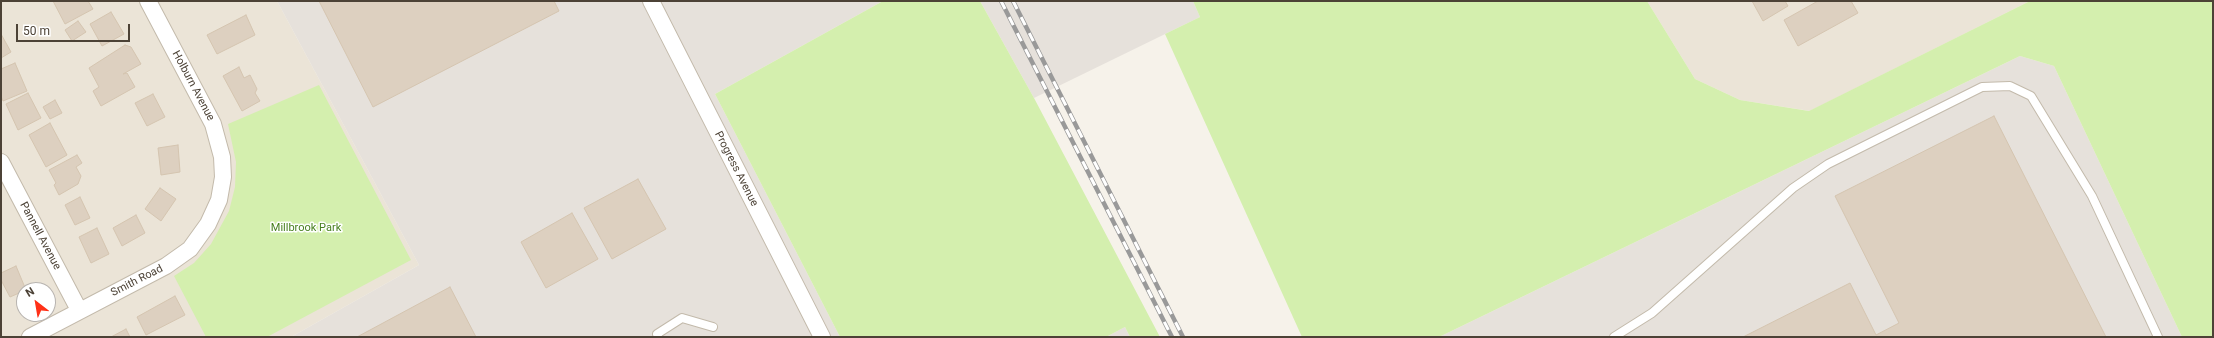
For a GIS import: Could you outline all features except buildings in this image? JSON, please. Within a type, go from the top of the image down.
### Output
[{"type":"street","name":"Holburn Avenue","points":[[148,1],[214,124],[222,157],[223,177],[219,200]]},
{"type":"street","name":"Progress Avenue","points":[[651,1],[822,337]]},
{"type":"street","name":"Pannell Avenue","points":[[1,162],[79,310]]},
{"type":"street","name":"Smith Road","points":[[30,337],[79,310],[166,266],[190,249],[208,224],[219,200]]},
{"type":"lane","points":[[1614,337],[1652,313],[1793,188],[1828,164],[1982,87],[2010,86],[2032,96],[2092,196],[2158,337]]},
{"type":"lane","points":[[658,337],[657,334],[682,318],[714,327]]},
{"type":"shaded area","points":[[1,1],[277,1],[419,265],[291,337],[1,337]]},
{"type":"shaded area","points":[[277,1],[883,1],[715,94],[840,337],[291,337],[419,265]]},
{"type":"shaded area","points":[[980,1],[1193,1],[1200,17],[1034,98]]},
{"type":"shaded area","points":[[1647,1],[2030,1],[1810,111],[1740,100],[1695,79]]},
{"type":"shaded area","points":[[2020,56],[2054,66],[2182,337],[1439,337]]},
{"type":"shaded area","points":[[1125,327],[1130,337],[1106,337]]},
{"type":"green space","points":[[883,1],[980,1],[1034,98],[1160,337],[1130,337],[1125,327],[1106,337],[840,337],[715,94]]},
{"type":"green space","points":[[1193,1],[1647,1],[1695,79],[1740,100],[1809,111],[2030,1],[2213,1],[2213,337],[2182,337],[2054,66],[2020,56],[1439,337],[1302,337],[1165,34],[1200,17]]},
{"type":"green space","name":"Millbrook Park","points":[[319,85],[411,260],[267,337],[206,337],[174,276],[194,263],[211,244],[229,211],[235,187],[236,162],[228,124]]},
{"type":"railway","points":[[1001,1],[1172,337]]},
{"type":"railway","points":[[1013,1],[1183,337]]}]
